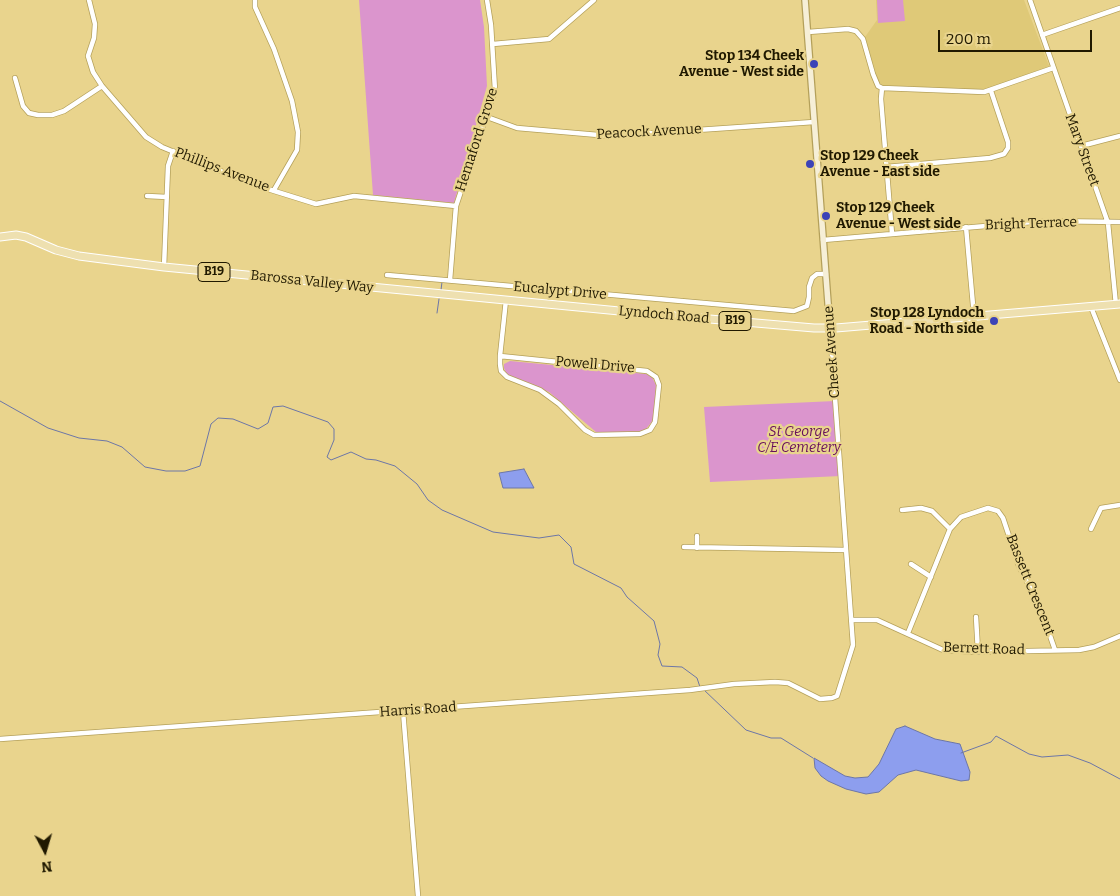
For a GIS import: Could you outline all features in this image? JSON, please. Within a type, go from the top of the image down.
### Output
[{"type":"main road","name":"Barossa Valley Way","points":[[0,237],[16,235],[26,237],[56,250],[79,256],[448,295]]},
{"type":"main road","name":"Lyndoch Road","points":[[448,295],[830,328],[1118,304]]},
{"type":"street","name":"Phillips Avenue","points":[[89,0],[94,13],[95,33],[88,56],[93,72],[102,86],[146,137],[173,152],[316,204],[348,196],[456,206]]},
{"type":"street","points":[[255,0],[255,8],[274,49],[292,101],[298,132],[297,150],[274,190]]},
{"type":"street","name":"Hemaford Grove","points":[[450,280],[456,206],[487,117],[495,85],[493,44],[487,0]]},
{"type":"street","points":[[493,44],[549,39],[594,0]]},
{"type":"street","name":"Cheek Avenue","points":[[805,0],[852,620],[853,645],[842,682],[834,697]]},
{"type":"street","name":"Mary Street","points":[[1030,0],[1108,222],[1118,304]]},
{"type":"street","points":[[1042,34],[1120,8]]},
{"type":"street","points":[[808,32],[848,29],[856,31],[863,39],[873,74],[878,86],[882,88],[974,93],[991,91],[1053,68]]},
{"type":"street","points":[[15,78],[23,106],[29,113],[34,114],[58,114],[102,86]]},
{"type":"street","points":[[882,88],[880,93],[892,234]]},
{"type":"street","points":[[886,168],[990,158],[1004,154],[1008,148],[1008,142],[991,91]]},
{"type":"street","name":"Peacock Avenue","points":[[487,117],[517,128],[610,136],[814,122]]},
{"type":"street","points":[[1081,146],[1120,136]]},
{"type":"street","points":[[164,266],[168,166],[173,152]]},
{"type":"street","points":[[147,196],[166,197]]},
{"type":"street","name":"Bright Terrace","points":[[823,240],[1044,221],[1120,222]]},
{"type":"street","points":[[966,227],[974,316]]},
{"type":"street","name":"Eucalypt Drive","points":[[387,275],[794,311],[807,306],[812,278],[817,274],[826,274]]},
{"type":"street","name":"Powell Drive","points":[[500,356],[647,371],[656,377],[659,384],[655,422],[650,430],[640,434],[594,435],[585,430],[559,404],[540,390],[503,374],[500,356],[506,300]]},
{"type":"street","points":[[1091,306],[1120,380]]},
{"type":"street","points":[[1091,529],[1101,508],[1120,505]]},
{"type":"street","points":[[902,510],[921,508],[932,511],[950,528],[908,633]]},
{"type":"street","name":"Bassett Crescent","points":[[950,528],[961,517],[984,508],[992,508],[1002,515],[1019,566],[1040,607],[1055,650]]},
{"type":"street","points":[[697,548],[698,536]]},
{"type":"street","points":[[684,547],[846,550]]},
{"type":"street","points":[[911,564],[931,577]]},
{"type":"street","points":[[976,617],[978,652]]},
{"type":"street","name":"Berrett Road","points":[[852,620],[877,620],[943,650],[978,652],[1094,648],[1120,636]]},
{"type":"street","name":"Harris Road","points":[[0,739],[403,711],[775,682],[788,684],[820,699],[834,697]]},
{"type":"street","points":[[403,711],[418,896]]},
{"type":"shaded area","points":[[876,0],[1024,0],[1049,66],[991,88],[978,90],[883,85],[879,83],[865,37],[877,20]]},
{"type":"green space","points":[[359,0],[480,0],[484,27],[487,86],[454,203],[373,195]]},
{"type":"green space","points":[[877,0],[903,0],[905,21],[878,23]]},
{"type":"green space","points":[[510,361],[646,374],[652,377],[656,385],[654,419],[646,429],[640,432],[596,432],[549,392],[507,375],[504,364]]},
{"type":"green space","name":"St George C/E Cemetery","points":[[835,401],[841,476],[710,482],[704,407]]},
{"type":"water","points":[[524,469],[534,488],[503,488],[499,473]]},
{"type":"water","points":[[905,726],[935,739],[960,744],[970,772],[969,780],[961,781],[916,770],[898,775],[879,792],[866,794],[846,789],[828,781],[815,768],[814,758],[845,776],[855,778],[868,777],[879,764],[896,729]]},
{"type":"waterway","points":[[441,290],[442,282]]},
{"type":"waterway","points":[[437,313],[439,299]]},
{"type":"waterway","points":[[0,401],[48,428],[79,438],[107,441],[122,447],[145,467],[166,471],[185,471],[200,466],[211,424],[218,418],[233,419],[258,429],[268,423],[273,407],[283,406],[328,422],[334,429],[334,440],[327,457],[331,460],[351,452],[366,459],[395,466],[417,484],[428,500],[442,510],[493,532],[539,538],[559,535],[571,547],[574,564],[621,588],[627,597],[654,621],[660,644],[658,655],[662,666],[682,667],[697,678],[700,687]]},
{"type":"waterway","points":[[703,689],[746,730],[771,738],[781,738],[813,758]]},
{"type":"waterway","points":[[961,753],[991,742],[996,736],[1029,754],[1042,757],[1068,755],[1090,763],[1120,779]]},
{"type":"place","name":"Stop 134 Cheek Avenue - West side","points":[[814,64]]},
{"type":"place","name":"Stop 129 Cheek Avenue - East side","points":[[810,164]]},
{"type":"place","name":"Stop 129 Cheek Avenue - West side","points":[[826,216]]},
{"type":"place","name":"Stop 128 Lyndoch Road - North side","points":[[994,321]]}]
